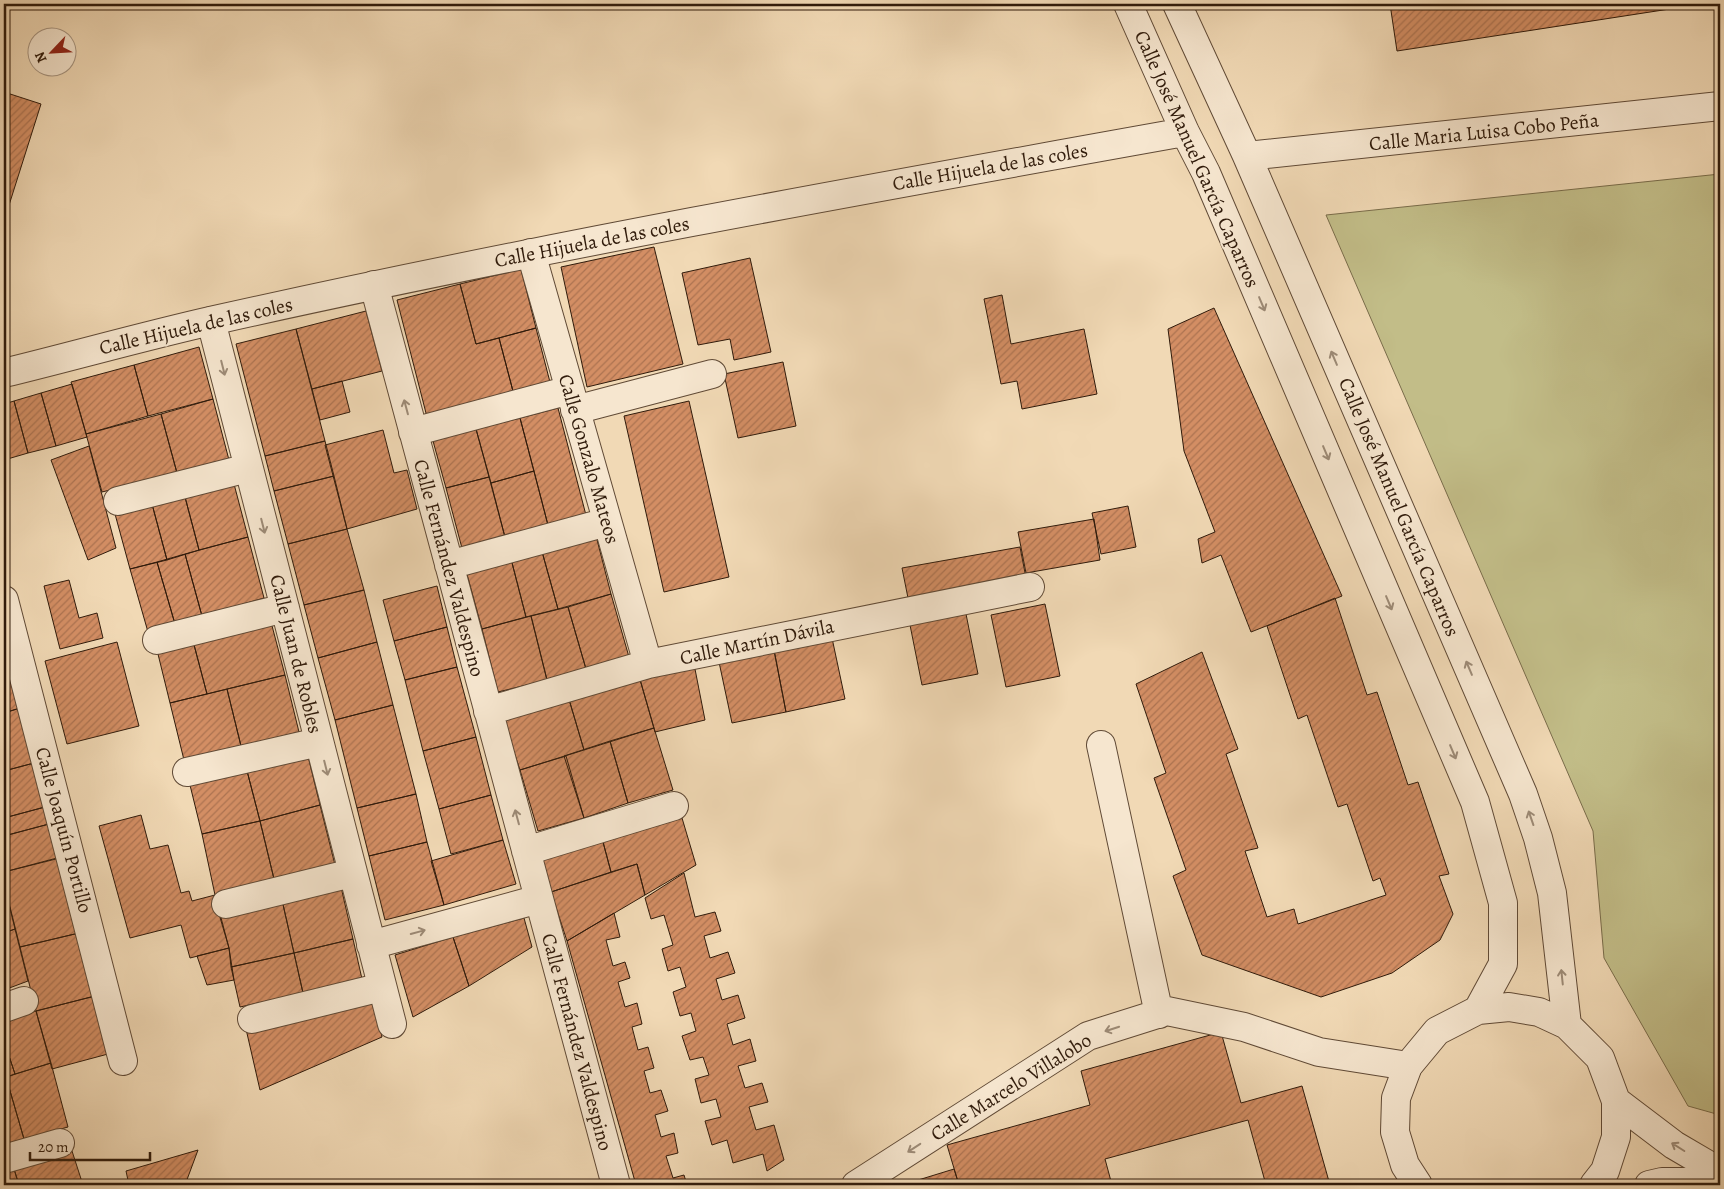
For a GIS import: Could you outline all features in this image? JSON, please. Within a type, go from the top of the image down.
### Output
[{"type":"street","name":"Calle José Manuel García Caparros","points":[[1128,4],[1185,132],[1210,182],[1475,802],[1503,903],[1503,964],[1478,1010]]},
{"type":"street","name":"Calle José Manuel García Caparros","points":[[1177,4],[1247,156],[1523,794],[1538,838],[1552,893],[1567,1026]]},
{"type":"street","name":"Calle Maria Luisa Cobo Peña","points":[[1247,156],[1720,106]]},
{"type":"street","name":"Calle Hijuela de las coles","points":[[4,373],[211,321],[374,285],[531,253],[1185,132]]},
{"type":"street","name":"Calle Gonzalo Mateos","points":[[531,253],[648,664]]},
{"type":"street","name":"Calle Fernández Valdespino","points":[[374,285],[616,1185]]},
{"type":"street","name":"Calle Juan de Robles","points":[[211,321],[392,1024]]},
{"type":"street","points":[[413,432],[712,374]]},
{"type":"street","points":[[118,501],[248,468]]},
{"type":"street","points":[[449,565],[607,522]]},
{"type":"street","name":"Calle Martín Dávila","points":[[488,711],[648,664],[1030,587]]},
{"type":"street","name":"Calle Joaquín Portillo","points":[[4,600],[123,1061]]},
{"type":"street","points":[[157,640],[284,608]]},
{"type":"street","points":[[187,772],[319,742]]},
{"type":"street","points":[[1101,745],[1158,1014]]},
{"type":"street","points":[[526,851],[674,806]]},
{"type":"street","points":[[226,904],[352,873]]},
{"type":"street","points":[[371,945],[539,899]]},
{"type":"street","points":[[252,1019],[382,987]]},
{"type":"street","points":[[1418,1185],[1405,1165],[1396,1132],[1396,1098],[1408,1066],[1437,1031],[1478,1010],[1509,1007],[1539,1012],[1567,1026],[1600,1058],[1616,1101],[1616,1137],[1605,1171],[1594,1185]]},
{"type":"street","name":"Calle Marcelo Villalobo","points":[[856,1185],[1088,1036],[1167,1011],[1244,1027],[1319,1052],[1408,1066]]},
{"type":"street","points":[[1616,1101],[1674,1146],[1720,1172]]},
{"type":"street","points":[[4,1159],[60,1143]]},
{"type":"street","points":[[1649,1185],[1662,1182],[1720,1182]]},
{"type":"shaded area","points":[[1720,174],[1720,1115],[1688,1106],[1604,958],[1593,831],[1326,215]]},
{"type":"building","points":[[1390,4],[1702,4],[1397,51]]},
{"type":"building","points":[[4,92],[41,104],[4,221]]},
{"type":"building","points":[[654,247],[683,364],[587,387],[561,267]]},
{"type":"building","points":[[750,258],[771,352],[734,360],[730,339],[698,345],[682,273]]},
{"type":"building","points":[[521,269],[536,328],[476,344],[460,284]]},
{"type":"building","points":[[460,284],[476,344],[499,338],[514,395],[427,417],[397,300]]},
{"type":"building","points":[[1002,295],[1011,344],[1084,329],[1097,394],[1022,409],[1017,381],[1001,384],[984,299]]},
{"type":"building","points":[[1214,308],[1342,596],[1251,632],[1221,555],[1202,563],[1198,539],[1215,532],[1184,451],[1168,329]]},
{"type":"building","points":[[366,311],[382,371],[312,389],[296,329]]},
{"type":"building","points":[[536,328],[551,386],[514,395],[499,338]]},
{"type":"building","points":[[296,329],[325,441],[265,456],[236,344]]},
{"type":"building","points":[[199,347],[213,399],[148,416],[134,365]]},
{"type":"building","points":[[783,362],[796,426],[738,438],[724,374]]},
{"type":"building","points":[[134,365],[148,416],[86,434],[71,382]]},
{"type":"building","points":[[342,381],[350,412],[320,420],[312,389]]},
{"type":"building","points":[[72,384],[87,437],[56,446],[41,393]]},
{"type":"building","points":[[41,393],[56,446],[28,453],[14,401]]},
{"type":"building","points":[[213,399],[229,460],[177,473],[161,414]]},
{"type":"building","points":[[14,401],[28,453],[4,460],[4,404]]},
{"type":"building","points":[[689,401],[729,577],[664,592],[624,416]]},
{"type":"building","points":[[558,408],[587,519],[549,529],[520,418]]},
{"type":"building","points":[[161,414],[177,473],[102,492],[86,434]]},
{"type":"building","points":[[520,418],[534,471],[491,483],[476,429]]},
{"type":"building","points":[[476,429],[489,477],[446,488],[433,441]]},
{"type":"building","points":[[383,430],[394,473],[407,470],[417,509],[347,529],[325,445]]},
{"type":"building","points":[[325,441],[334,476],[274,491],[265,456]]},
{"type":"building","points":[[89,446],[116,548],[88,560],[51,460]]},
{"type":"building","points":[[534,471],[549,529],[506,541],[491,483]]},
{"type":"building","points":[[334,476],[347,529],[288,544],[274,491]]},
{"type":"building","points":[[489,477],[506,541],[463,552],[446,488]]},
{"type":"building","points":[[234,484],[248,537],[199,550],[185,497]]},
{"type":"building","points":[[185,497],[199,550],[167,560],[152,504]]},
{"type":"building","points":[[152,504],[167,560],[130,569],[115,514]]},
{"type":"building","points":[[1128,506],[1136,547],[1101,554],[1092,513]]},
{"type":"building","points":[[1094,519],[1100,560],[1026,573],[1018,532]]},
{"type":"building","points":[[347,529],[364,590],[304,605],[288,544]]},
{"type":"building","points":[[595,532],[611,594],[558,609],[541,548]]},
{"type":"building","points":[[248,537],[264,598],[202,616],[185,554]]},
{"type":"building","points":[[1020,547],[1026,578],[908,598],[902,568]]},
{"type":"building","points":[[541,548],[558,609],[526,617],[510,555]]},
{"type":"building","points":[[185,554],[202,616],[175,624],[157,562]]},
{"type":"building","points":[[510,555],[526,617],[482,629],[465,567]]},
{"type":"building","points":[[157,562],[175,624],[148,632],[130,569]]},
{"type":"building","points":[[69,580],[79,618],[97,613],[103,638],[60,649],[44,586]]},
{"type":"building","points":[[437,586],[447,627],[394,641],[383,600]]},
{"type":"building","points":[[364,590],[377,642],[318,658],[304,605]]},
{"type":"building","points":[[611,594],[629,657],[586,669],[568,607]]},
{"type":"building","points":[[1335,598],[1367,695],[1377,692],[1408,785],[1418,782],[1449,874],[1439,876],[1453,914],[1440,940],[1392,973],[1321,997],[1202,955],[1173,876],[1186,870],[1154,778],[1166,773],[1136,684],[1202,652],[1238,749],[1226,754],[1258,848],[1245,851],[1267,917],[1294,909],[1298,924],[1386,895],[1380,878],[1373,881],[1347,804],[1338,807],[1307,715],[1298,719],[1267,626]]},
{"type":"building","points":[[1045,604],[1060,676],[1006,687],[991,615]]},
{"type":"building","points":[[568,607],[586,669],[547,680],[531,616]]},
{"type":"building","points":[[966,614],[978,674],[922,685],[910,625]]},
{"type":"building","points":[[531,616],[547,680],[498,692],[482,629]]},
{"type":"building","points":[[271,622],[285,675],[207,694],[193,641]]},
{"type":"building","points":[[447,627],[457,667],[405,680],[394,641]]},
{"type":"building","points":[[832,638],[845,699],[786,712],[774,650]]},
{"type":"building","points":[[193,641],[207,694],[170,703],[157,650]]},
{"type":"building","points":[[117,642],[139,726],[67,744],[45,661]]},
{"type":"building","points":[[377,642],[393,705],[335,720],[318,658]]},
{"type":"building","points":[[774,650],[786,712],[732,723],[719,662]]},
{"type":"building","points":[[7,660],[20,708],[4,713],[4,661]]},
{"type":"building","points":[[694,664],[705,720],[655,732],[639,676]]},
{"type":"building","points":[[457,667],[476,737],[423,751],[405,680]]},
{"type":"building","points":[[285,675],[299,732],[241,746],[227,689]]},
{"type":"building","points":[[639,676],[654,728],[584,750],[568,696]]},
{"type":"building","points":[[227,689],[241,746],[184,760],[170,703]]},
{"type":"building","points":[[568,696],[584,750],[520,770],[502,716]]},
{"type":"building","points":[[393,705],[416,794],[357,808],[335,720]]},
{"type":"building","points":[[20,708],[34,763],[4,771],[4,713]]},
{"type":"building","points":[[654,728],[673,790],[628,803],[610,741]]},
{"type":"building","points":[[476,737],[491,795],[439,809],[423,751]]},
{"type":"building","points":[[610,741],[628,803],[584,818],[564,756]]},
{"type":"building","points":[[307,752],[320,805],[260,821],[246,767]]},
{"type":"building","points":[[566,756],[584,818],[538,831],[520,770]]},
{"type":"building","points":[[34,763],[45,807],[4,818],[4,771]]},
{"type":"building","points":[[246,767],[260,821],[202,834],[189,781]]},
{"type":"building","points":[[416,794],[427,842],[369,856],[357,808]]},
{"type":"building","points":[[491,795],[503,840],[451,854],[439,809]]},
{"type":"building","points":[[320,805],[335,865],[274,879],[260,821]]},
{"type":"building","points":[[45,807],[49,824],[4,836],[4,818]]},
{"type":"building","points":[[141,815],[150,849],[168,845],[181,893],[189,891],[192,901],[215,895],[229,948],[190,958],[181,925],[130,938],[99,826]]},
{"type":"building","points":[[682,818],[696,865],[645,895],[637,864],[611,872],[603,842]]},
{"type":"building","points":[[260,821],[274,879],[215,895],[202,834]]},
{"type":"building","points":[[49,824],[57,858],[4,872],[4,836]]},
{"type":"building","points":[[503,840],[516,884],[444,905],[431,861]]},
{"type":"building","points":[[427,842],[444,905],[385,920],[369,856]]},
{"type":"building","points":[[603,842],[611,872],[551,892],[542,859]]},
{"type":"building","points":[[60,858],[79,933],[20,947],[4,883],[4,872]]},
{"type":"building","points":[[637,864],[645,895],[567,941],[551,892]]},
{"type":"building","points":[[684,873],[695,917],[715,912],[721,931],[704,936],[710,958],[728,952],[735,973],[716,979],[722,1000],[738,995],[745,1018],[727,1024],[733,1045],[750,1039],[756,1061],[738,1066],[745,1088],[762,1083],[768,1102],[749,1107],[756,1130],[774,1125],[784,1160],[767,1171],[763,1154],[733,1163],[727,1140],[712,1145],[705,1121],[721,1117],[716,1099],[701,1103],[695,1079],[709,1075],[703,1057],[690,1060],[682,1036],[696,1031],[691,1013],[680,1016],[673,992],[686,987],[680,967],[668,971],[662,949],[673,945],[664,915],[651,919],[645,898]]},
{"type":"building","points":[[4,884],[15,929],[4,933]]},
{"type":"building","points":[[341,887],[353,939],[294,953],[282,900]]},
{"type":"building","points":[[282,900],[294,953],[231,967],[229,948],[219,914]]},
{"type":"building","points":[[614,913],[620,937],[606,940],[613,966],[625,962],[630,978],[618,982],[625,1007],[637,1003],[642,1024],[632,1027],[638,1050],[648,1047],[654,1068],[644,1071],[650,1093],[661,1090],[668,1111],[655,1115],[661,1137],[674,1133],[678,1153],[666,1156],[673,1178],[684,1175],[687,1185],[636,1185],[567,941]]},
{"type":"building","points":[[524,918],[532,947],[469,986],[453,937]]},
{"type":"building","points":[[15,929],[28,981],[4,990],[4,933]]},
{"type":"building","points":[[79,933],[95,996],[36,1011],[20,947]]},
{"type":"building","points":[[453,937],[469,986],[413,1017],[395,955]]},
{"type":"building","points":[[353,939],[362,979],[303,993],[294,953]]},
{"type":"building","points":[[229,948],[234,980],[207,985],[197,956]]},
{"type":"building","points":[[294,953],[303,993],[240,1007],[231,967]]},
{"type":"building","points":[[95,996],[108,1054],[52,1069],[36,1011]]},
{"type":"building","points":[[373,996],[382,1037],[260,1090],[246,1029]]},
{"type":"building","points":[[36,1011],[51,1063],[15,1074],[4,1041],[4,1022]]},
{"type":"building","points":[[1221,1032],[1241,1103],[1302,1086],[1330,1185],[1266,1185],[1248,1120],[1105,1159],[1112,1185],[959,1185],[947,1145],[1090,1105],[1081,1071]]},
{"type":"building","points":[[4,1041],[15,1074],[4,1078]]},
{"type":"building","points":[[51,1063],[68,1127],[24,1139],[6,1077]]},
{"type":"building","points":[[6,1077],[24,1139],[4,1145],[4,1078]]},
{"type":"building","points":[[198,1150],[185,1185],[129,1185],[126,1171]]},
{"type":"building","points":[[72,1151],[83,1185],[19,1185],[14,1169]]},
{"type":"building","points":[[14,1169],[19,1185],[4,1185],[4,1172]]},
{"type":"building","points":[[954,1169],[959,1185],[916,1185],[915,1181]]}]
